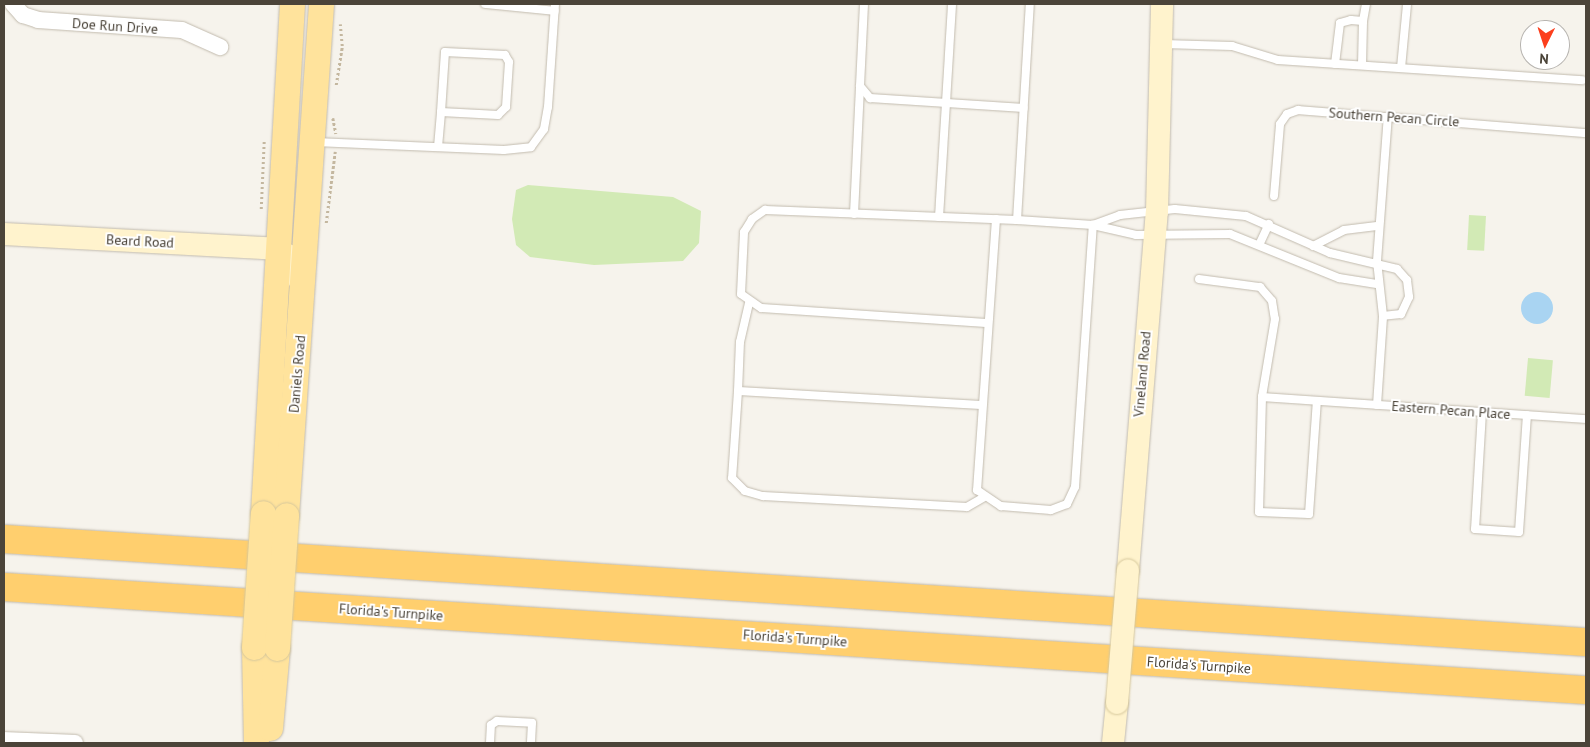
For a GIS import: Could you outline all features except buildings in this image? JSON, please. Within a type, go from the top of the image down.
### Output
[{"type":"highway","points":[[4,539],[1586,642]]},
{"type":"highway","name":"Florida's Turnpike","points":[[4,586],[1586,690]]},
{"type":"main road","name":"Daniels Road","points":[[256,743],[274,514],[277,249],[292,4]]},
{"type":"main road","name":"Daniels Road","points":[[274,514],[304,294],[321,4]]},
{"type":"main road","name":"Vineland Road","points":[[1113,743],[1156,224],[1163,44],[1162,4]]},
{"type":"main road","points":[[286,98],[300,132],[313,142]]},
{"type":"main road","name":"Beard Road","points":[[4,234],[277,249]]},
{"type":"main road","points":[[277,249],[289,256],[304,294]]},
{"type":"main road","name":"Daniels Road","points":[[265,647],[268,743]]},
{"type":"street","name":"Doe Run Drive","points":[[13,4],[23,15],[38,20],[182,30],[220,47]]},
{"type":"street","points":[[4,740],[76,743]]},
{"type":"lane","points":[[313,142],[438,147],[531,147],[544,129],[547,114],[555,8],[485,4]]},
{"type":"lane","points":[[854,214],[864,4]]},
{"type":"lane","points":[[939,217],[952,4]]},
{"type":"lane","points":[[1017,220],[1030,4]]},
{"type":"lane","points":[[1362,65],[1363,21],[1366,4]]},
{"type":"lane","points":[[1401,68],[1407,4]]},
{"type":"lane","points":[[1335,64],[1340,23],[1352,20],[1363,21]]},
{"type":"lane","points":[[1163,44],[1232,46],[1278,60],[1582,80]]},
{"type":"lane","points":[[438,147],[440,112],[445,52],[504,55],[509,62],[506,107],[498,114],[440,112]]},
{"type":"lane","points":[[860,86],[870,98],[1024,108]]},
{"type":"lane","name":"Southern Pecan Circle","points":[[1274,196],[1280,124],[1287,114],[1298,110],[1586,133]]},
{"type":"lane","points":[[1377,405],[1383,316],[1377,284],[1377,261],[1388,116]]},
{"type":"lane","points":[[986,323],[749,303],[741,294],[744,232],[752,219],[765,210],[996,219],[1093,225],[1117,234],[1156,224],[1222,212],[1269,224],[1313,246],[1377,261],[1397,269],[1408,280],[1409,297],[1401,314],[1383,316]]},
{"type":"lane","points":[[1093,225],[1120,215],[1156,224],[1230,234],[1260,243],[1310,268],[1377,284]]},
{"type":"lane","points":[[996,219],[986,323],[977,490],[984,497],[1001,506],[1051,510],[1067,504],[1075,487],[1093,225]]},
{"type":"lane","points":[[1260,243],[1269,224]]},
{"type":"lane","points":[[1313,246],[1344,230],[1380,226]]},
{"type":"lane","points":[[1199,279],[1260,288],[1272,301],[1274,319],[1262,398],[1259,512],[1309,514],[1317,401]]},
{"type":"lane","points":[[749,303],[740,342],[732,478],[745,491],[763,496],[967,507],[984,497]]},
{"type":"lane","points":[[738,391],[981,405]]},
{"type":"lane","name":"Eastern Pecan Place","points":[[1262,398],[1586,419]]},
{"type":"lane","points":[[1482,412],[1475,529],[1519,532],[1527,415]]},
{"type":"lane","points":[[490,743],[491,725],[497,721],[532,723],[531,743]]},
{"type":"green space","points":[[528,185],[673,197],[701,211],[699,243],[683,261],[594,265],[530,257],[516,245],[512,219],[516,190]]},
{"type":"green space","points":[[1469,215],[1486,216],[1484,251],[1467,250]]},
{"type":"green space","points":[[1528,358],[1553,360],[1550,398],[1525,396]]},
{"type":"water","points":[[1537,292],[1549,296],[1553,308],[1549,320],[1537,324],[1525,320],[1521,308],[1525,296]]}]
